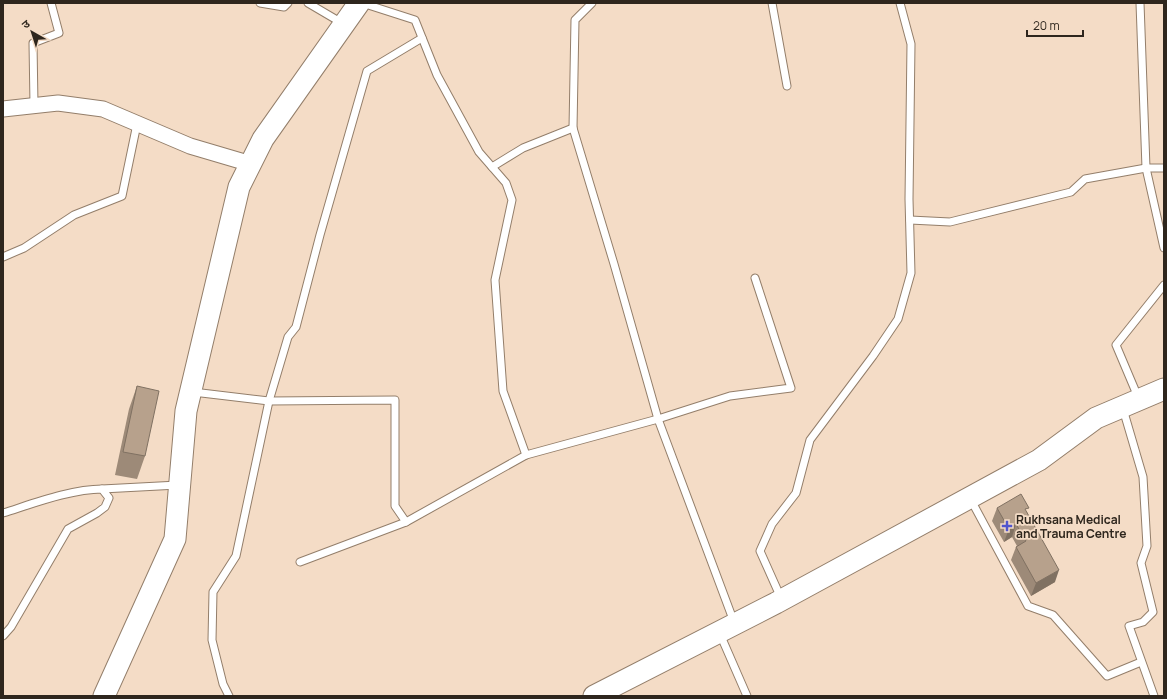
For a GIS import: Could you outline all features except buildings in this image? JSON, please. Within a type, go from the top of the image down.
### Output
[{"type":"street","points":[[104,696],[175,539],[186,411],[239,187],[263,139],[360,3]]},
{"type":"street","points":[[3,108],[58,103],[103,109],[190,146],[251,164]]},
{"type":"street","points":[[594,696],[782,600],[1039,460],[1096,418],[1164,389]]},
{"type":"lane","points":[[34,105],[33,43],[59,33],[51,3]]},
{"type":"lane","points":[[260,3],[284,7],[288,3]]},
{"type":"lane","points":[[308,3],[344,25]]},
{"type":"lane","points":[[360,3],[415,20],[437,75],[479,152],[506,182],[512,200],[495,280],[503,391],[526,455]]},
{"type":"lane","points":[[592,3],[575,20],[573,128],[614,264],[658,419],[727,628],[746,696]]},
{"type":"lane","points":[[772,3],[787,86]]},
{"type":"lane","points":[[782,600],[760,551],[772,524],[796,493],[810,440],[873,356],[898,319],[911,273],[911,44],[900,3]]},
{"type":"lane","points":[[1140,3],[1146,168],[1164,248]]},
{"type":"lane","points":[[229,696],[223,684],[212,640],[213,592],[236,556],[269,401],[288,338],[296,327],[320,235],[367,71],[422,38]]},
{"type":"lane","points":[[3,258],[24,248],[74,215],[122,196],[137,124]]},
{"type":"lane","points":[[492,167],[523,148],[573,128]]},
{"type":"lane","points":[[910,220],[950,222],[1070,192],[1085,179],[1146,168],[1164,168]]},
{"type":"lane","points":[[300,562],[406,522],[526,455],[658,419],[730,396],[791,388],[756,278]]},
{"type":"lane","points":[[1154,696],[1129,626],[1143,622],[1153,612],[1141,563],[1147,546],[1143,477],[1131,403],[1116,345],[1164,285]]},
{"type":"lane","points":[[191,391],[269,401],[395,400],[395,506],[406,522]]},
{"type":"lane","points":[[3,513],[37,502],[89,489],[180,484]]},
{"type":"lane","points":[[3,636],[11,628],[68,529],[105,507],[109,498],[102,489]]},
{"type":"lane","points":[[970,498],[1028,606],[1053,615],[1107,676],[1141,662]]},
{"type":"place","name":"Rukhsana Medical and Trauma Centre","points":[[1007,526]]}]
